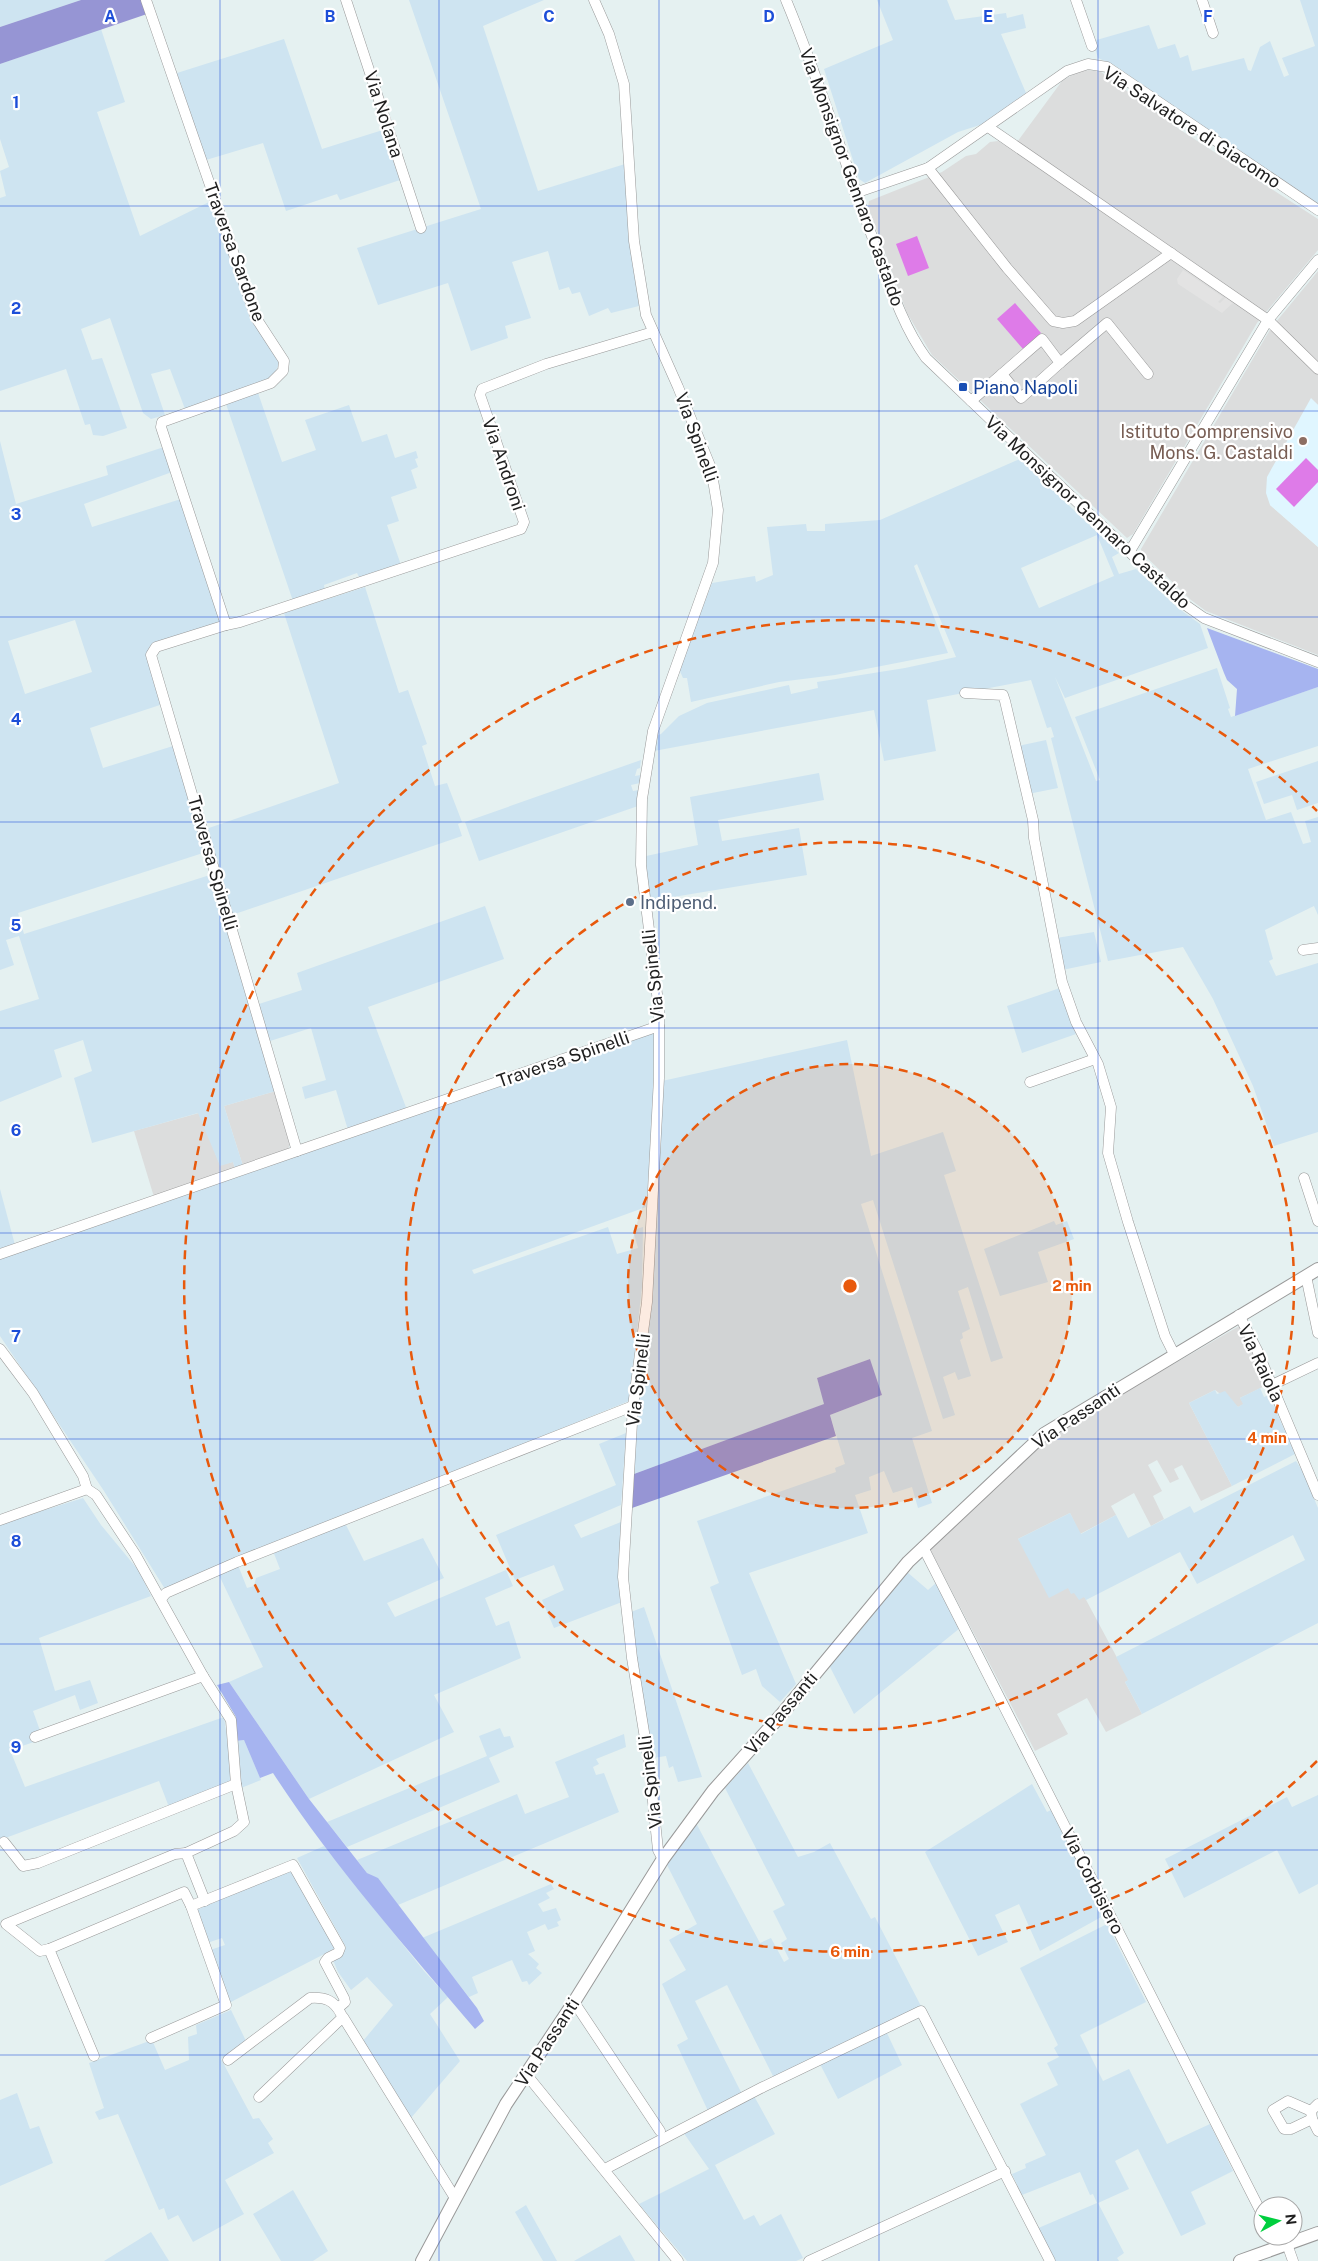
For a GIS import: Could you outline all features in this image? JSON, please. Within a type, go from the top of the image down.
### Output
[{"type":"street","name":"Traversa Sardone","points":[[146,0],[256,318],[284,361],[283,371],[271,383],[162,422],[161,427],[226,625]]},
{"type":"street","name":"Via Nolana","points":[[346,0],[421,228]]},
{"type":"street","name":"Via Spinelli","points":[[594,0],[608,34],[624,84],[634,241],[646,315],[711,468],[718,510],[713,563],[653,731],[642,799],[641,865],[659,1026],[658,1097],[647,1302],[633,1406],[623,1577],[632,1658],[649,1763],[658,1850],[663,1859]]},
{"type":"street","name":"Via Monsignor Gennaro Castaldo","points":[[786,0],[814,67],[855,193],[901,314],[917,346],[936,370],[1184,604],[1204,618],[1318,662]]},
{"type":"street","points":[[1076,0],[1092,46]]},
{"type":"street","points":[[1202,0],[1213,34]]},
{"type":"street","name":"Via Salvatore di Giacomo","points":[[855,193],[928,168],[1067,71],[1088,64],[1107,67],[1318,210]]},
{"type":"street","points":[[988,126],[1268,320],[1318,369]]},
{"type":"street","points":[[928,168],[1007,268],[1053,321],[1063,323],[1075,320],[1171,252]]},
{"type":"street","points":[[1130,551],[1268,320],[1318,260]]},
{"type":"street","points":[[1002,374],[1021,398],[1107,323],[1148,374]]},
{"type":"street","name":"Via Androni","points":[[226,625],[521,529],[524,522],[480,395],[482,389],[546,364],[653,332]]},
{"type":"street","points":[[970,401],[1042,339],[1060,362]]},
{"type":"street","name":"Traversa Spinelli","points":[[226,625],[156,647],[151,655],[297,1151]]},
{"type":"street","points":[[965,693],[1003,695],[1005,701],[1033,820],[1034,838],[1062,982],[1076,1022],[1095,1059],[1111,1107],[1108,1153],[1165,1336],[1174,1354]]},
{"type":"street","points":[[1302,950],[1318,948]]},
{"type":"street","name":"Traversa Spinelli","points":[[0,1254],[659,1026]]},
{"type":"street","points":[[1030,1082],[1095,1059]]},
{"type":"street","points":[[1304,1178],[1318,1221]]},
{"type":"street","name":"Via Passanti","points":[[422,2261],[506,2104],[574,2002],[663,1859],[713,1791],[781,1715],[908,1562],[1044,1434],[1318,1269]]},
{"type":"street","points":[[1306,1276],[1318,1333]]},
{"type":"street","name":"Via Raiola","points":[[1239,1315],[1272,1385],[1318,1495]]},
{"type":"street","points":[[0,1349],[33,1393],[83,1476],[87,1489],[96,1496],[135,1554],[161,1599],[170,1620],[231,1720],[236,1784],[244,1815],[241,1826],[186,1853],[175,1854],[6,1924],[40,1951],[49,1949],[184,1892],[191,1906],[226,2006],[151,2038]]},
{"type":"street","points":[[1272,1385],[1318,1363]]},
{"type":"street","points":[[161,1599],[166,1593],[237,1562],[633,1406]]},
{"type":"street","points":[[0,1520],[87,1489]]},
{"type":"street","name":"Via Corbisiero","points":[[924,1547],[1253,2196]]},
{"type":"street","points":[[36,1737],[203,1676]]},
{"type":"street","points":[[4,1842],[23,1866],[38,1862],[236,1784]]},
{"type":"street","points":[[186,1853],[204,1901]]},
{"type":"street","points":[[191,1906],[293,1865],[340,1948],[338,1953],[328,1958],[325,1962],[344,1998],[345,2002],[341,2013],[258,2096]]},
{"type":"street","points":[[49,1949],[94,2056]]},
{"type":"street","points":[[228,2060],[310,1998],[327,1998],[341,2013],[455,2198]]},
{"type":"street","points":[[574,2002],[660,2131]]},
{"type":"street","points":[[605,2169],[764,2087],[921,2010],[1050,2261]]},
{"type":"street","points":[[526,2074],[678,2261]]},
{"type":"street","points":[[1314,2111],[1318,2130]]},
{"type":"street","points":[[809,2261],[1005,2171]]},
{"type":"street","points":[[1303,2236],[1318,2233]]},
{"type":"street","points":[[1240,2261],[1271,2246]]},
{"type":"street","points":[[1282,2246],[1293,2261]]},
{"type":"shaded area","points":[[0,0],[81,0],[0,27]]},
{"type":"shaded area","points":[[81,0],[142,0],[147,14],[0,64],[0,27]]},
{"type":"shaded area","points":[[409,0],[544,0],[483,26],[538,191],[625,164],[628,224],[639,306],[611,313],[608,308],[589,316],[580,292],[572,294],[569,287],[559,290],[548,251],[512,262],[531,318],[505,326],[508,338],[471,351],[448,283],[378,305],[357,248],[481,209]]},
{"type":"shaded area","points":[[877,0],[947,0],[955,20],[1006,13],[1007,18],[1023,14],[1026,28],[1001,34],[1026,93],[983,124],[958,132],[865,183],[859,179],[824,69],[893,40]]},
{"type":"shaded area","points":[[1300,0],[1318,0],[1318,206],[1114,65],[1098,58],[1093,41],[1149,25],[1158,49],[1175,44],[1180,58],[1188,55],[1192,71],[1244,58],[1248,70],[1251,71],[1260,47],[1270,41],[1284,77],[1289,75],[1282,58],[1315,46]]},
{"type":"shaded area","points":[[101,29],[125,102],[97,112],[140,236],[211,201],[279,364],[273,376],[264,382],[185,409],[170,369],[151,374],[165,415],[151,419],[143,413],[110,318],[81,329],[92,360],[102,358],[127,428],[103,436],[93,435],[90,424],[85,425],[66,369],[0,391],[0,198],[6,196],[0,171],[9,167],[0,139],[0,64]]},
{"type":"shaded area","points":[[284,39],[322,149],[386,129],[385,134],[400,180],[340,200],[337,194],[286,211],[263,143],[206,160],[177,73]]},
{"type":"shaded area","name":"Piano Napoli","points":[[1089,70],[1101,72],[1182,131],[1318,219],[1318,250],[1257,323],[1133,534],[1127,538],[932,355],[907,313],[868,207],[869,201],[942,172],[966,156],[976,154],[990,142],[998,141],[1012,149],[1062,81],[1077,72]]},
{"type":"shaded area","points":[[917,236],[929,268],[908,276],[896,244]]},
{"type":"shaded area","points":[[1183,270],[1223,297],[1218,302],[1220,303],[1226,297],[1233,303],[1222,313],[1178,284],[1177,279]]},
{"type":"shaded area","points":[[1318,271],[1318,405],[1311,399],[1270,505],[1318,547],[1318,655],[1206,611],[1191,600],[1141,552],[1141,549],[1271,328]]},
{"type":"shaded area","points":[[1015,303],[1041,333],[1023,349],[997,319]]},
{"type":"shaded area","points":[[258,393],[282,462],[316,450],[305,420],[349,405],[362,442],[387,434],[395,458],[416,451],[418,458],[415,459],[418,467],[411,470],[417,488],[391,497],[399,521],[387,525],[401,565],[360,579],[357,573],[324,585],[325,590],[293,601],[226,404]]},
{"type":"shaded area","name":"Istituto Comprensivo Mons. G. Castaldi","points":[[1311,398],[1318,405],[1318,547],[1270,505],[1266,493],[1267,477]]},
{"type":"shaded area","points":[[0,441],[16,504],[108,475],[106,466],[164,447],[172,472],[84,504],[92,527],[181,499],[220,621],[216,625],[149,647],[163,704],[90,728],[103,768],[173,746],[206,852],[18,913],[24,934],[213,874],[276,1091],[224,1106],[243,1166],[235,1169],[233,1162],[220,1166],[198,1113],[92,1143],[74,1078],[92,1071],[83,1040],[54,1050],[62,1077],[0,1102],[0,1011],[39,999],[19,936],[6,940],[14,965],[0,970]],"holes":[[[75,620],[92,672],[25,694],[8,641]]]},
{"type":"shaded area","points":[[1306,458],[1318,470],[1318,482],[1294,507],[1276,489]]},
{"type":"shaded area","points":[[1020,459],[1119,553],[1112,557],[1119,574],[1136,569],[1178,608],[1200,624],[1208,648],[1065,698],[1055,677],[1096,781],[1100,780],[1075,717],[1217,668],[1230,708],[1228,709],[1231,717],[1318,687],[1318,746],[1248,769],[1266,820],[1291,812],[1303,844],[1311,842],[1305,821],[1318,817],[1318,915],[1314,906],[1265,930],[1273,959],[1269,961],[1276,976],[1318,963],[1318,1132],[1274,1146],[1253,1086],[1213,999],[1183,947],[1108,961],[1051,738],[1054,737],[1051,727],[1047,728],[1031,680],[927,700],[936,751],[884,761],[874,710],[654,751],[656,736],[661,734],[679,716],[707,703],[789,685],[791,694],[818,688],[817,682],[905,668],[956,657],[917,564],[914,566],[948,653],[835,675],[779,682],[691,702],[687,678],[683,678],[679,669],[712,583],[755,576],[756,582],[773,575],[767,527],[806,524],[807,531],[825,531],[825,524],[880,520]],"holes":[[[1097,535],[1114,576],[1039,608],[1021,568]]]},
{"type":"shaded area","points":[[365,587],[399,693],[408,690],[427,744],[422,746],[435,786],[447,783],[462,822],[458,824],[462,836],[232,915],[203,830],[339,783],[284,613]]},
{"type":"shaded area","points":[[1207,628],[1318,669],[1318,687],[1235,716],[1237,689],[1227,680]]},
{"type":"shaded area","points":[[1046,740],[1058,788],[1028,794],[1018,746]]},
{"type":"shaded area","points":[[641,760],[640,768],[637,769],[635,776],[641,775],[640,783],[631,785],[633,791],[639,790],[638,806],[479,861],[465,822]]},
{"type":"shaded area","points":[[1318,761],[1318,803],[1297,810],[1292,795],[1264,804],[1256,782]]},
{"type":"shaded area","points":[[819,773],[824,800],[718,820],[722,841],[799,828],[807,875],[649,901],[646,856],[698,845],[690,797]]},
{"type":"shaded area","points":[[485,906],[504,959],[368,1007],[407,1110],[348,1130],[336,1090],[305,1099],[302,1087],[326,1080],[311,1028],[270,1041],[259,1004],[302,990],[297,973]]},
{"type":"shaded area","points":[[1094,932],[1101,962],[1062,970],[1056,938]]},
{"type":"shaded area","points":[[1060,988],[1076,1034],[1022,1053],[1007,1006]]},
{"type":"shaded area","points":[[654,1033],[653,1115],[646,1207],[472,1270],[474,1274],[608,1227],[617,1254],[638,1248],[633,1230],[643,1227],[642,1287],[629,1401],[165,1589],[104,1491],[0,1336],[0,1257]]},
{"type":"shaded area","points":[[847,1040],[871,1156],[943,1132],[956,1171],[944,1175],[1003,1358],[991,1362],[968,1287],[958,1291],[970,1329],[962,1333],[963,1338],[960,1340],[971,1376],[958,1380],[955,1372],[943,1377],[955,1415],[943,1419],[873,1200],[861,1204],[932,1431],[912,1438],[932,1503],[918,1508],[912,1487],[893,1493],[884,1471],[869,1477],[871,1490],[855,1495],[868,1533],[749,1573],[796,1684],[780,1702],[762,1686],[756,1669],[742,1675],[710,1587],[719,1583],[697,1521],[836,1472],[835,1468],[845,1464],[830,1415],[882,1395],[870,1359],[817,1378],[825,1404],[634,1474],[662,1081]]},
{"type":"shaded area","points":[[276,1091],[290,1143],[288,1150],[243,1166],[224,1106]]},
{"type":"shaded area","points":[[199,1113],[220,1165],[233,1162],[235,1169],[154,1197],[134,1131]]},
{"type":"shaded area","points":[[0,1189],[15,1245],[0,1251]]},
{"type":"shaded area","points":[[1054,1221],[1056,1225],[1067,1221],[1074,1239],[1038,1252],[1048,1282],[1000,1296],[984,1249]]},
{"type":"shaded area","points":[[1241,1325],[1267,1385],[1240,1398],[1244,1404],[1238,1407],[1215,1390],[1189,1403],[1232,1486],[1201,1501],[1182,1465],[1174,1469],[1179,1479],[1170,1483],[1157,1460],[1148,1465],[1162,1491],[1153,1496],[1164,1519],[1151,1526],[1134,1493],[1111,1506],[1116,1515],[1080,1534],[1070,1513],[1018,1539],[1068,1588],[1084,1596],[1129,1680],[1125,1682],[1142,1714],[1106,1732],[1087,1698],[1057,1714],[1068,1734],[1035,1751],[930,1549],[1039,1442]]},
{"type":"shaded area","points":[[870,1359],[882,1395],[830,1415],[836,1436],[632,1508],[634,1474],[824,1404],[817,1378]]},
{"type":"shaded area","points":[[1260,1388],[1264,1397],[1269,1395],[1295,1454],[1232,1486],[1189,1403],[1215,1390],[1217,1394],[1225,1391],[1238,1407],[1243,1404],[1240,1398]]},
{"type":"shaded area","points":[[626,1433],[621,1505],[574,1525],[581,1538],[621,1522],[619,1572],[622,1602],[554,1628],[542,1600],[564,1590],[554,1565],[515,1580],[496,1535],[616,1485],[599,1444]]},
{"type":"shaded area","points":[[1296,1461],[1303,1472],[1318,1508],[1318,1623],[1142,1714],[1125,1682],[1128,1680],[1116,1657],[1305,1560],[1293,1535],[1197,1584],[1180,1552],[1086,1600],[1084,1597],[1079,1600],[1074,1593],[1071,1594],[1068,1588],[1049,1598],[1018,1539],[1070,1513],[1081,1534],[1116,1515],[1128,1538],[1190,1506],[1194,1513]]},
{"type":"shaded area","points":[[83,1498],[101,1525],[139,1571],[151,1596],[39,1638],[55,1691],[90,1680],[98,1703],[80,1710],[75,1695],[33,1711],[43,1739],[10,1750],[25,1787],[224,1717],[233,1781],[169,1807],[159,1781],[0,1840],[0,1524]]},
{"type":"shaded area","points":[[345,1523],[364,1561],[423,1538],[444,1578],[387,1603],[395,1617],[506,1570],[513,1586],[485,1598],[496,1626],[509,1621],[521,1658],[434,1695],[454,1732],[309,1799],[229,1682],[263,1667],[218,1573],[238,1565],[247,1588],[254,1586],[256,1578],[280,1569],[273,1551]]},
{"type":"shaded area","points":[[907,1572],[928,1590],[936,1583],[960,1628],[854,1714],[829,1665]]},
{"type":"shaded area","points":[[644,1607],[702,1777],[678,1782],[673,1766],[669,1768],[666,1756],[653,1758],[633,1640],[631,1612]]},
{"type":"shaded area","points":[[229,1682],[309,1799],[367,1873],[378,1878],[477,2008],[484,2021],[475,2029],[344,1872],[273,1773],[260,1778],[244,1740],[236,1741],[236,1717],[217,1685]]},
{"type":"shaded area","points":[[500,1728],[504,1737],[510,1736],[514,1747],[489,1758],[500,1782],[347,1847],[327,1822],[487,1756],[479,1736]]},
{"type":"shaded area","points":[[624,1734],[626,1747],[596,1759],[599,1764],[593,1767],[596,1775],[604,1773],[619,1812],[398,1905],[378,1879],[367,1873],[357,1860],[517,1794],[525,1814],[569,1797],[555,1762]]},
{"type":"shaded area","points":[[244,1740],[261,1780],[241,1788],[236,1741]]},
{"type":"shaded area","points":[[748,1763],[798,1857],[814,1852],[830,1843],[871,1919],[875,1917],[922,2008],[775,2080],[727,1985],[695,2001],[743,2096],[709,2113],[677,2045],[688,2039],[662,1984],[686,1970],[669,1940],[697,1924],[667,1865],[696,1823],[760,1943],[771,1938],[784,1962],[789,1959],[781,1943],[787,1939],[773,1911],[785,1905],[725,1788]]},
{"type":"shaded area","points":[[1032,1784],[1047,1812],[1051,1810],[1104,1913],[1103,1916],[1040,1951],[1019,1904],[995,1915],[1008,1942],[978,1956],[925,1852]]},
{"type":"shaded area","points":[[1318,1795],[1318,1884],[1299,1894],[1277,1850],[1184,1898],[1165,1859],[1287,1797],[1292,1807]]},
{"type":"shaded area","points":[[324,1846],[424,1971],[448,1997],[430,2014],[460,2061],[410,2119],[363,2041],[393,2005],[367,1977],[351,1990],[338,1972],[333,1960],[344,1953],[346,1947],[297,1858]]},
{"type":"shaded area","points":[[291,1870],[336,1948],[229,2003],[210,1950],[225,1945],[222,1938],[207,1943],[196,1910]]},
{"type":"shaded area","points":[[551,1884],[554,1889],[546,1893],[550,1898],[538,1904],[543,1912],[556,1908],[561,1920],[557,1922],[559,1926],[548,1930],[545,1924],[527,1932],[535,1951],[528,1954],[539,1964],[536,1968],[542,1973],[529,1985],[527,1981],[522,1982],[512,1960],[472,1977],[478,1993],[469,1997],[422,1938]]},
{"type":"shaded area","points":[[1107,1924],[1146,2002],[1080,2035],[1103,2081],[1129,2069],[1167,2144],[1210,2124],[1233,2171],[1191,2192],[1206,2224],[1181,2236],[1138,2149],[1115,2161],[1129,2189],[1098,2203],[1124,2253],[1117,2258],[1119,2261],[1052,2261],[1036,2229],[1097,2203],[1093,2194],[1090,2195],[1080,2172],[1022,2195],[1012,2174],[1026,2168],[1025,2164],[1046,2155],[1020,2104],[1058,2085],[1047,2063],[1059,2057],[1054,2048],[1058,2045],[1020,1968]]},
{"type":"shaded area","points":[[231,2010],[246,2041],[221,2059],[253,2119],[259,2118],[273,2139],[268,2143],[274,2153],[225,2180],[244,2214],[193,2242],[178,2215],[168,2220],[164,2208],[159,2210],[118,2114],[99,2120],[95,2112],[104,2108],[89,2063],[152,2040],[165,2070],[189,2060],[188,2037],[197,2034],[196,2025]]},
{"type":"shaded area","points":[[886,2031],[902,2065],[838,2099],[820,2064]]},
{"type":"shaded area","points":[[17,2093],[30,2129],[39,2126],[53,2163],[0,2186],[0,2100]]},
{"type":"shaded area","points":[[754,2096],[775,2134],[715,2165],[744,2220],[754,2215],[760,2226],[781,2214],[803,2258],[796,2261],[687,2261],[639,2204],[709,2169],[683,2132]]},
{"type":"shaded area","points":[[293,2190],[328,2251],[313,2261],[281,2261],[253,2214]]},
{"type":"shaded area","points":[[526,2205],[557,2261],[543,2261],[515,2212]]},
{"type":"shaded area","points":[[151,2232],[169,2261],[104,2261]]},
{"type":"shaded area","points":[[620,2235],[635,2261],[574,2261]]},
{"type":"place","name":"Piano Napoli","points":[[963,387]]},
{"type":"place","name":"Istituto Comprensivo Mons. G. Castaldi","points":[[1303,441]]},
{"type":"place","name":"Indipend.","points":[[630,902]]}]
